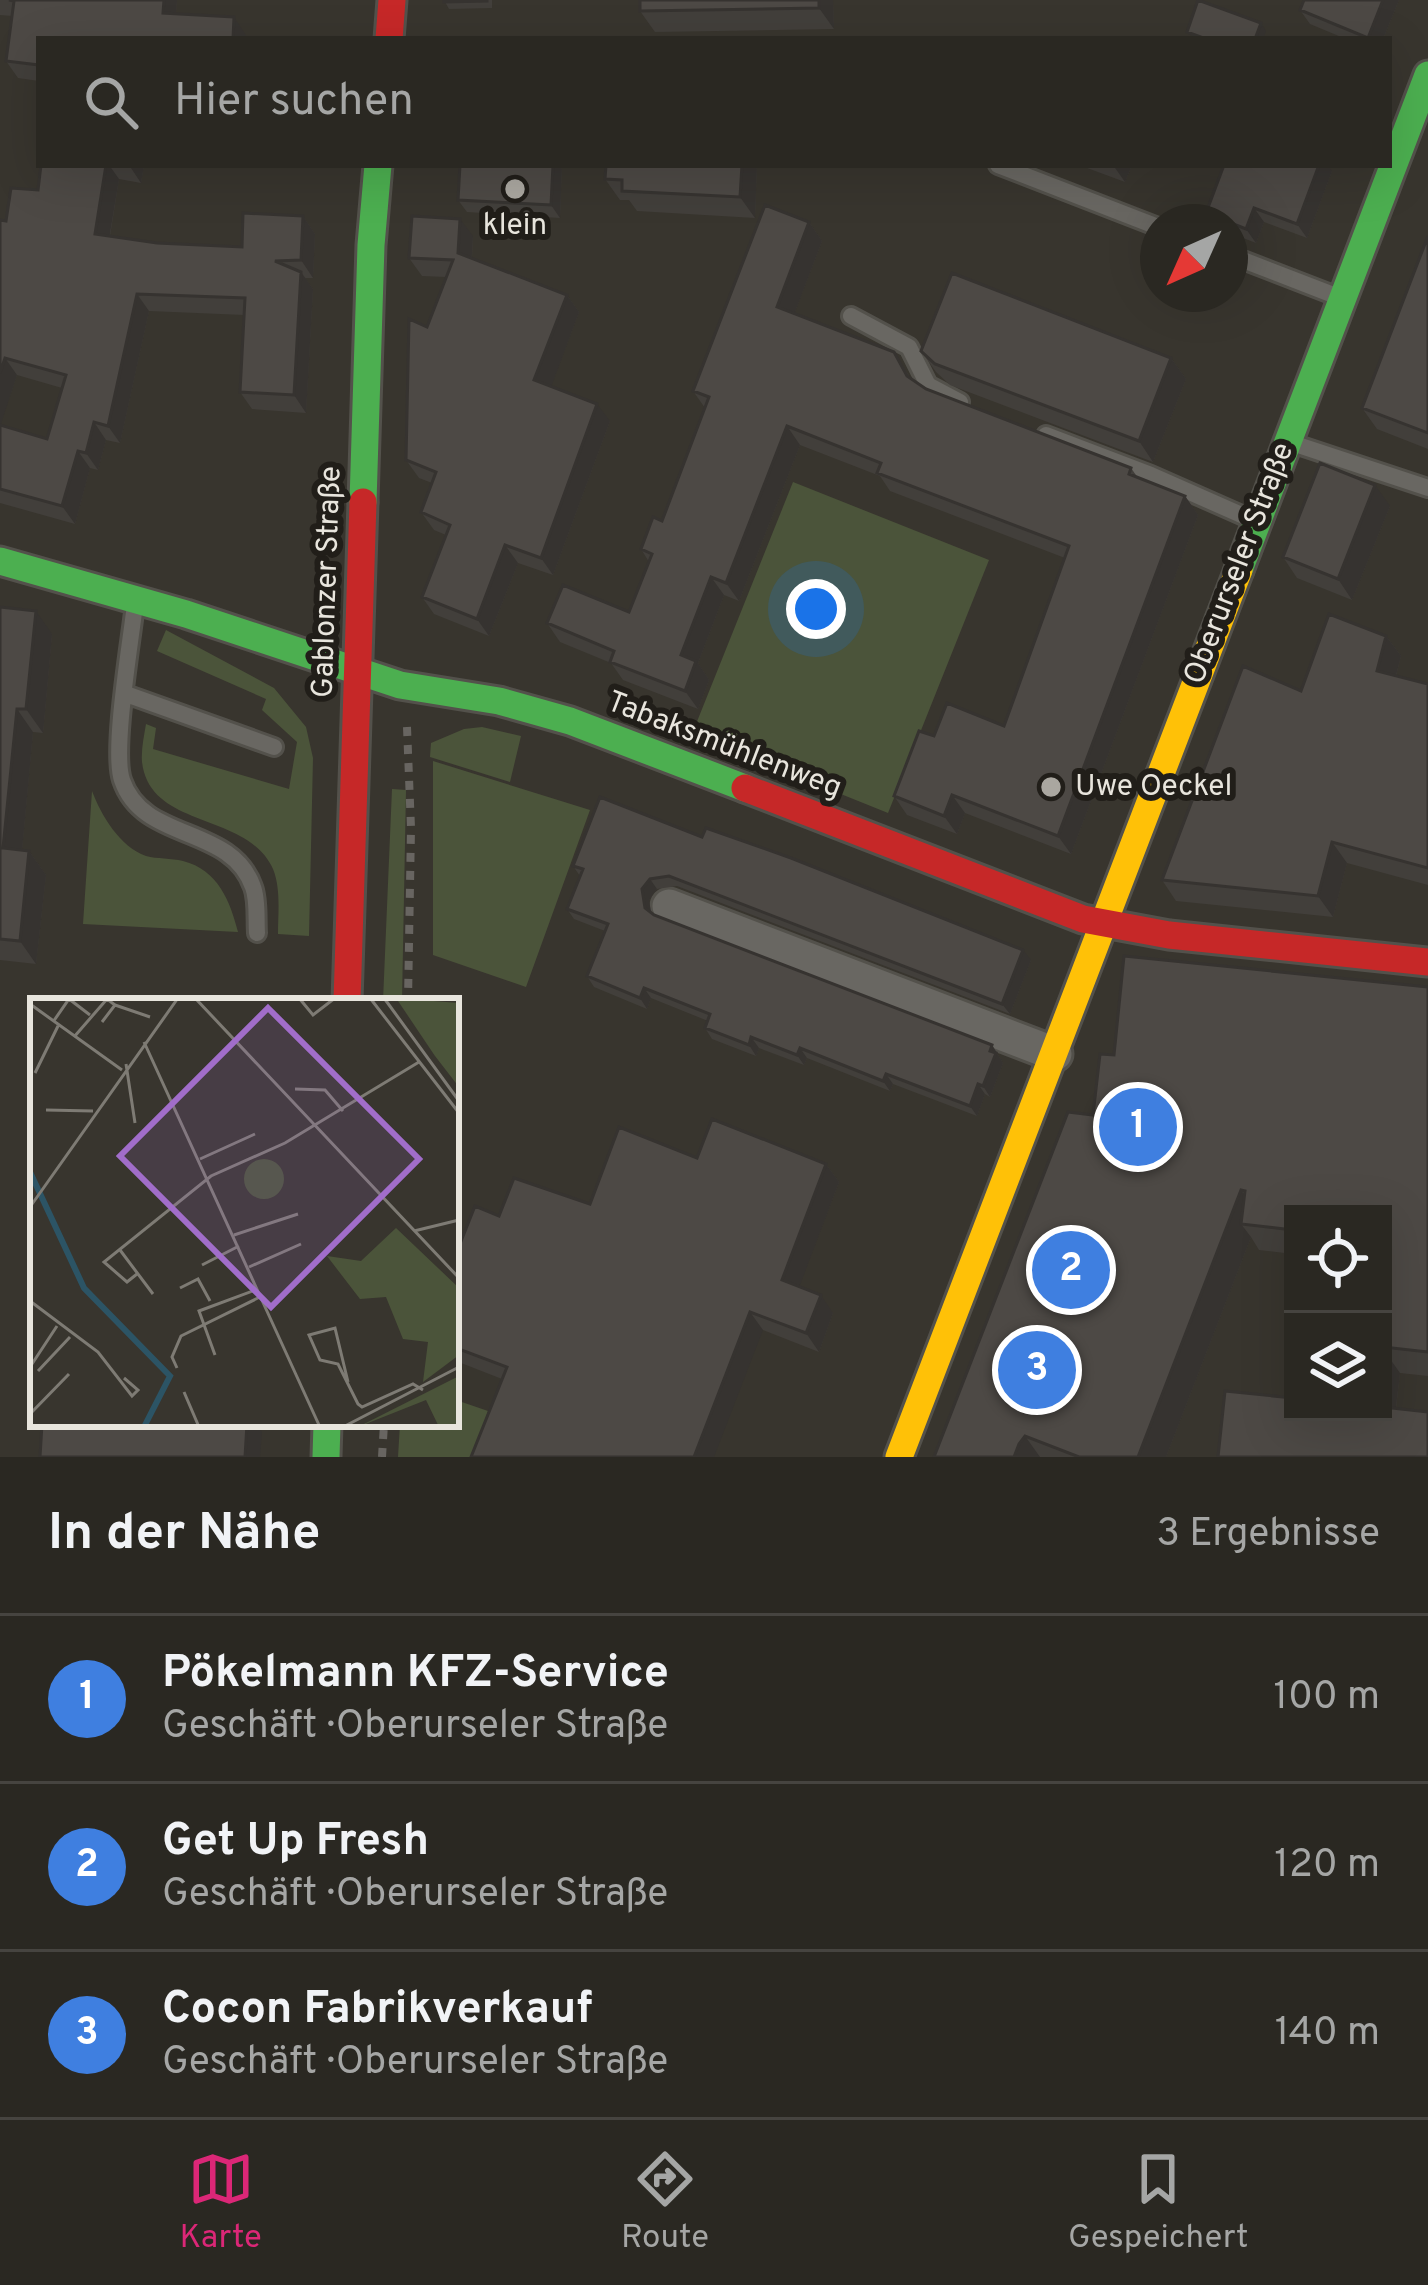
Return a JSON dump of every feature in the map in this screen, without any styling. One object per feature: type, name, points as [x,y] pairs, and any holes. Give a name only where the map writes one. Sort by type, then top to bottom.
[{"type":"street","points":[[389,36],[392,0]]},
{"type":"street","name":"Oberurseler Straße","points":[[899,1457],[1256,521],[1343,298],[1409,147],[1425,90]]},
{"type":"street","name":"Gablonzer Straße","points":[[347,998],[370,244],[378,168]]},
{"type":"street","name":"Tabaksmühlenweg","points":[[0,561],[136,599],[400,685],[499,701],[570,722],[1083,919],[1169,935],[1428,962]]},
{"type":"street","points":[[669,906],[1055,1054]]},
{"type":"street","points":[[326,1457],[327,1427]]},
{"type":"lane","points":[[1006,168],[1140,220]]},
{"type":"lane","points":[[1248,262],[1343,298]]},
{"type":"lane","points":[[851,316],[910,347],[928,385],[985,412]]},
{"type":"lane","points":[[1027,428],[1256,521]]},
{"type":"lane","points":[[1288,441],[1428,488]]},
{"type":"lane","points":[[136,599],[118,756],[122,782],[139,807],[163,824],[207,839],[238,858],[255,890],[257,933]]},
{"type":"lane","points":[[126,694],[274,747]]},
{"type":"path","points":[[400,685],[408,734],[411,828],[408,998]]},
{"type":"path","points":[[382,1457],[384,1427]]},
{"type":"green space","points":[[793,482],[989,560],[888,813],[692,734]]},
{"type":"green space","points":[[166,630],[274,688],[306,727],[313,758],[309,936],[278,934],[276,877],[260,851],[243,837],[180,810],[149,784],[142,762],[146,724],[156,728],[153,749],[289,789],[297,742],[262,710],[266,699],[157,651]]},
{"type":"green space","points":[[482,727],[521,736],[510,782],[430,757],[431,743]]},
{"type":"green space","points":[[433,761],[590,810],[526,987],[433,955]]},
{"type":"green space","points":[[392,789],[406,790],[402,998],[383,998]]},
{"type":"green space","points":[[92,791],[106,820],[137,852],[195,865],[214,879],[238,932],[83,924]]},
{"type":"green space","points":[[459,1401],[488,1411],[472,1457],[398,1457],[400,1427],[459,1427]]},
{"type":"building","points":[[9,0],[164,0],[163,13],[234,17],[233,36],[36,36],[36,65],[6,61],[14,1]]},
{"type":"building","points":[[640,0],[819,0],[819,8],[640,11]]},
{"type":"building","points":[[1198,0],[1261,23],[1256,36],[1187,32]]},
{"type":"building","points":[[1304,0],[1383,0],[1369,36],[1300,10]]},
{"type":"building","points":[[41,168],[106,168],[95,234],[157,243],[242,247],[243,213],[303,216],[301,260],[275,261],[301,272],[294,395],[240,392],[245,298],[137,294],[108,426],[94,422],[86,453],[78,451],[62,506],[0,489],[0,425],[47,439],[66,375],[5,358],[0,373],[0,220],[6,221],[11,188],[38,190]]},
{"type":"building","name":"klein","points":[[460,168],[553,168],[551,205],[458,200]]},
{"type":"building","points":[[606,168],[742,168],[740,197],[622,191],[622,180],[605,179]]},
{"type":"building","points":[[1223,168],[1318,168],[1297,224],[1254,208],[1248,224],[1248,204],[1209,204]]},
{"type":"building","points":[[765,205],[809,222],[777,307],[894,352],[907,376],[926,389],[1131,468],[1129,474],[1185,496],[1058,836],[952,795],[944,816],[894,796],[919,731],[934,736],[947,703],[1004,726],[1069,546],[877,473],[881,463],[787,426],[726,583],[711,577],[681,655],[696,661],[685,691],[610,662],[614,651],[547,623],[563,585],[629,612],[652,554],[641,549],[653,517],[662,521],[709,397],[693,391]]},
{"type":"building","points":[[412,216],[460,219],[458,253],[567,295],[534,380],[597,404],[541,558],[505,545],[477,619],[422,597],[450,525],[421,512],[436,472],[406,460],[409,319],[427,327],[453,260],[409,258]]},
{"type":"building","points":[[1428,236],[1428,433],[1362,408]]},
{"type":"building","points":[[952,273],[1171,358],[1139,441],[935,364],[921,351]]},
{"type":"building","points":[[1320,463],[1375,485],[1338,579],[1283,557]]},
{"type":"building","points":[[0,607],[36,611],[26,709],[17,709],[3,848],[29,851],[20,941],[0,939]]},
{"type":"building","points":[[1329,614],[1386,636],[1377,671],[1428,684],[1428,868],[1332,842],[1318,896],[1162,880],[1243,666],[1301,691]]},
{"type":"building","points":[[600,797],[702,837],[706,828],[791,858],[1023,950],[1002,1004],[669,876],[650,879],[642,889],[645,908],[654,915],[992,1045],[990,1051],[996,1053],[970,1106],[886,1074],[883,1081],[800,1048],[797,1055],[751,1037],[749,1045],[705,1028],[710,1014],[644,988],[640,998],[587,976],[608,924],[567,909],[583,869],[573,866]]},
{"type":"building","points":[[1124,956],[1428,987],[1428,1352],[1392,1348],[1392,1205],[1284,1205],[1284,1229],[1241,1224],[1245,1191],[1241,1190],[1138,1457],[1079,1457],[1025,1436],[1014,1457],[934,1457],[1068,1112],[1093,1115],[1100,1054],[1114,1055]]},
{"type":"building","points":[[712,1119],[826,1164],[782,1280],[821,1295],[806,1333],[750,1312],[694,1457],[471,1457],[507,1367],[459,1349],[459,1246],[475,1206],[499,1216],[514,1178],[590,1204],[619,1127],[697,1158]]},
{"type":"building","points":[[1225,1391],[1284,1397],[1284,1421],[1392,1421],[1392,1408],[1428,1412],[1428,1457],[1218,1457]]},
{"type":"building","points":[[42,1427],[247,1427],[245,1457],[40,1457]]},
{"type":"traffic: fast","points":[[1239,570],[1428,75]]},
{"type":"traffic: fast","points":[[363,502],[378,168]]},
{"type":"traffic: fast","points":[[0,561],[186,614],[400,685],[499,701],[570,721],[745,788]]},
{"type":"traffic: fast","points":[[326,1457],[327,1427]]},
{"type":"traffic: slow","points":[[899,1457],[1239,570]]},
{"type":"traffic: jam","points":[[389,36],[392,0]]},
{"type":"traffic: jam","points":[[347,998],[363,502]]},
{"type":"traffic: jam","points":[[745,788],[1083,919],[1169,935],[1428,962]]},
{"type":"place","name":"klein","points":[[515,189]]},
{"type":"place","name":"Uwe Oeckel","points":[[1051,787]]},
{"type":"place","name":"Pökelmann KFZ-Service","points":[[1138,1127]]},
{"type":"place","name":"Get Up Fresh","points":[[1071,1270]]},
{"type":"place","name":"Cocon Fabrikverkauf","points":[[1037,1370]]}]
